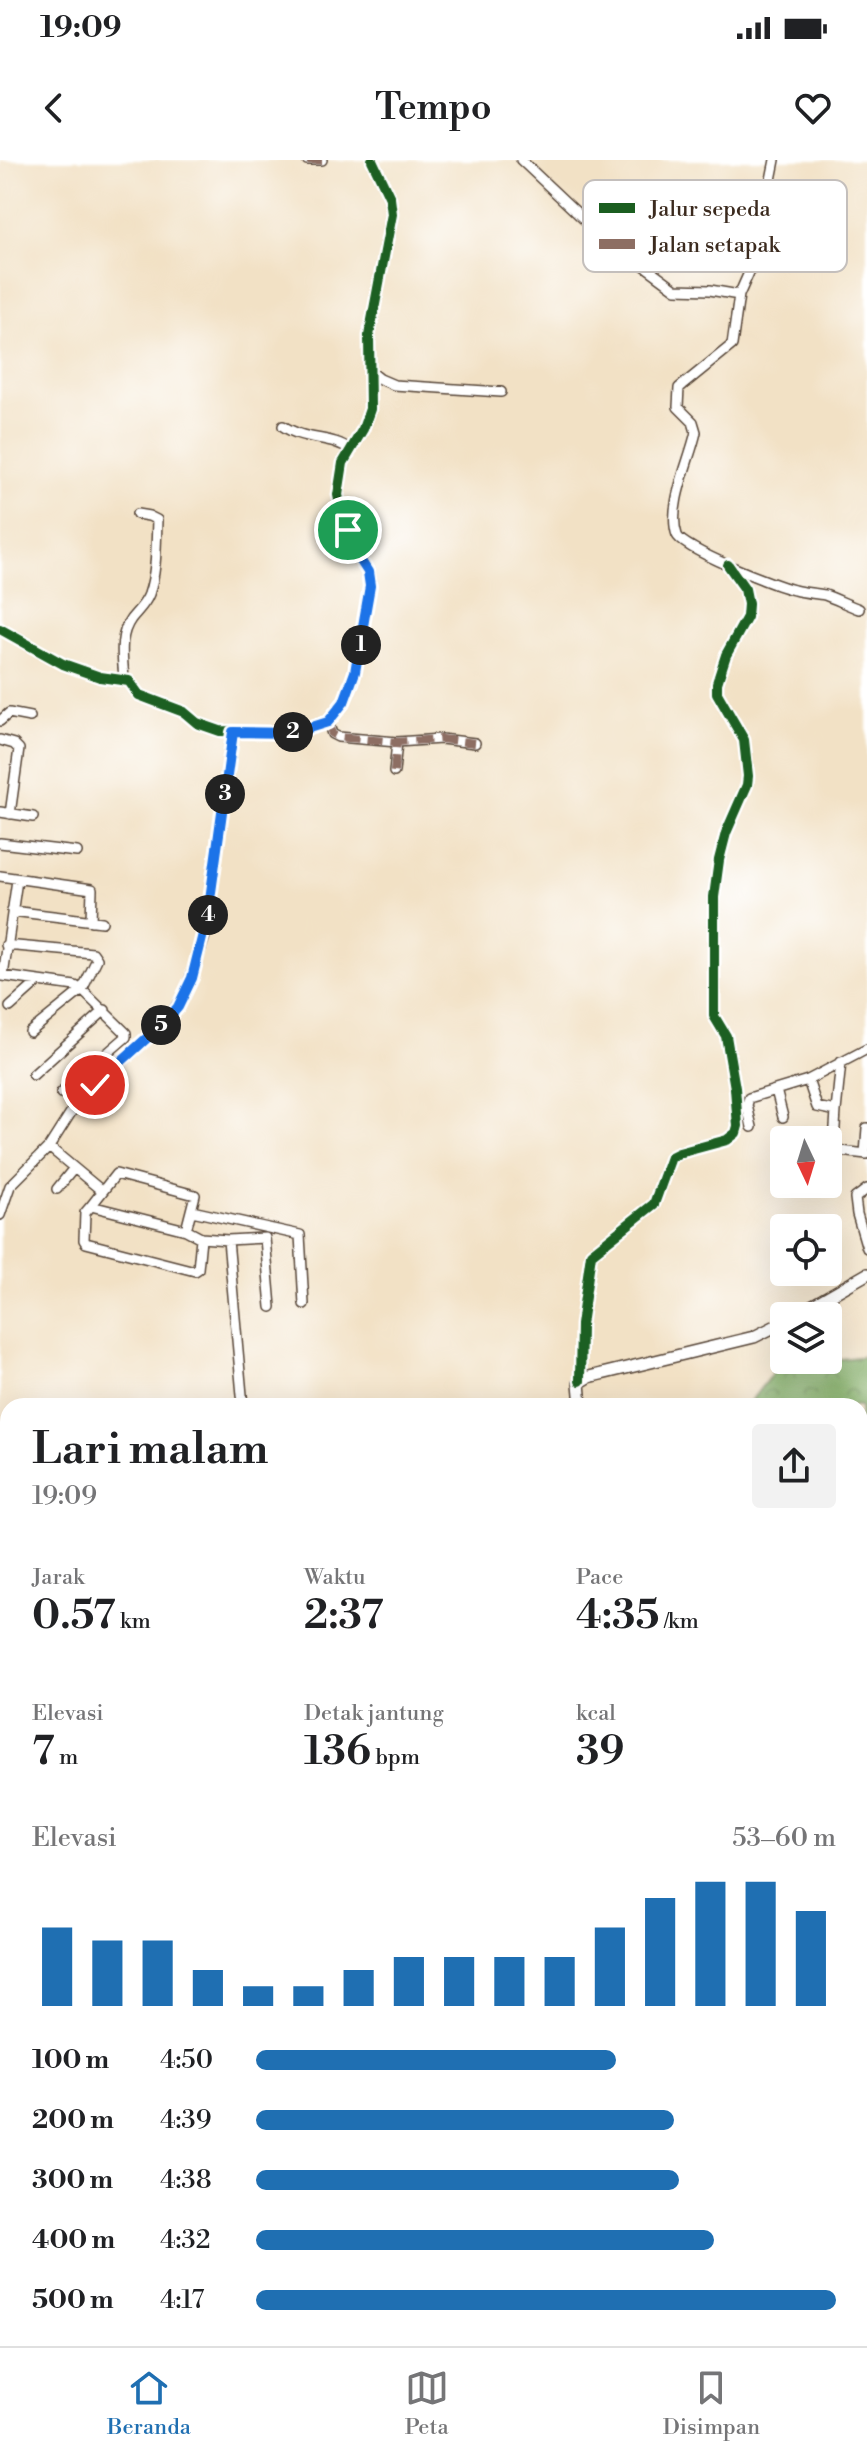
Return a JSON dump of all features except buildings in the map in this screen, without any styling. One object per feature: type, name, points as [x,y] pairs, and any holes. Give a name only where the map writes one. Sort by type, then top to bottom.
[{"type":"street","points":[[307,160],[322,160]]},
{"type":"street","points":[[0,629],[63,664],[100,677],[131,683],[139,695],[184,712],[203,725],[233,732],[289,733],[328,722],[338,712],[349,692],[370,595],[368,572],[350,544],[348,522],[338,500],[341,471],[370,409],[371,324],[393,210],[372,160]]},
{"type":"street","points":[[521,160],[583,219]]},
{"type":"street","points":[[771,180],[775,160]]},
{"type":"street","points":[[653,272],[676,289],[739,295]]},
{"type":"street","points":[[749,272],[739,295],[732,345],[679,388],[678,407],[693,422],[696,432],[676,500],[676,534],[689,547],[728,565],[791,590],[824,595],[859,609]]},
{"type":"street","points":[[370,371],[394,385],[501,392]]},
{"type":"street","points":[[283,426],[307,438],[341,443],[349,449]]},
{"type":"street","points":[[124,680],[122,640],[131,620],[144,606],[156,560],[157,520],[137,514]]},
{"type":"street","points":[[581,1398],[581,1325],[591,1254],[654,1204],[671,1157],[727,1140],[736,1133],[738,1126],[726,1036],[714,1016],[714,897],[719,860],[748,776],[744,740],[717,693],[726,655],[747,617],[745,589],[728,565]]},
{"type":"street","points":[[0,721],[9,713],[30,717]]},
{"type":"street","points":[[328,722],[335,737],[397,742],[441,739],[475,743]]},
{"type":"street","points":[[0,1215],[10,1186],[49,1147],[84,1096],[167,1020],[185,994],[205,936],[233,732]]},
{"type":"street","points":[[0,740],[19,749],[5,813],[33,817]]},
{"type":"street","points":[[394,772],[397,742]]},
{"type":"street","points":[[0,843],[77,852]]},
{"type":"street","points":[[0,876],[92,889],[97,922],[12,911]]},
{"type":"street","points":[[17,880],[3,976],[75,986],[105,1010],[126,1033],[126,1037],[61,1093]]},
{"type":"street","points":[[6,945],[96,954],[97,959],[82,990],[30,1032]]},
{"type":"street","points":[[10,1007],[38,982]]},
{"type":"street","points":[[33,1075],[105,1010]]},
{"type":"street","points":[[752,1127],[749,1098],[808,1080],[867,1049]]},
{"type":"street","points":[[834,1126],[841,1062]]},
{"type":"street","points":[[808,1080],[818,1109],[836,1111]]},
{"type":"street","points":[[776,1090],[783,1117]]},
{"type":"street","points":[[842,1151],[866,1154],[867,1128]]},
{"type":"street","points":[[49,1147],[102,1191]]},
{"type":"street","points":[[57,1189],[74,1168]]},
{"type":"street","points":[[186,1230],[195,1195],[116,1174],[85,1213],[84,1240],[192,1271],[198,1269],[201,1238]]},
{"type":"street","points":[[867,1189],[855,1198],[867,1248]]},
{"type":"street","points":[[91,1206],[186,1230],[201,1238],[265,1238],[278,1230]]},
{"type":"street","points":[[192,1211],[300,1235],[304,1304]]},
{"type":"street","points":[[265,1238],[271,1307]]},
{"type":"street","points":[[228,1240],[242,1398]]},
{"type":"street","points":[[818,1302],[867,1274]]},
{"type":"street","points":[[580,1381],[754,1337],[770,1329]]},
{"type":"green space","points":[[867,1356],[867,1398],[753,1398],[772,1374],[842,1374],[842,1359]]},
{"type":"marked path","points":[[307,160],[322,160]]},
{"type":"marked path","points":[[328,722],[332,734],[338,737],[397,742],[441,739],[475,743]]},
{"type":"marked path","points":[[394,772],[397,742]]},
{"type":"cycle path","points":[[0,629],[63,664],[100,677],[129,681],[139,695],[184,712],[197,723],[220,731],[289,733],[328,722],[344,702],[353,682],[370,586],[368,572],[350,544],[348,522],[338,495],[343,463],[363,429],[370,409],[369,336],[392,214],[390,198],[372,160]]},
{"type":"cycle path","points":[[580,1381],[581,1325],[591,1254],[654,1204],[671,1157],[727,1140],[736,1133],[738,1126],[726,1036],[714,1016],[714,897],[719,860],[748,776],[744,740],[717,693],[726,655],[747,617],[745,589],[728,565]]},
{"type":"route","points":[[95,1085],[167,1020],[178,1007],[192,978],[205,936],[233,732],[289,733],[328,722],[338,712],[349,692],[363,634],[370,580],[365,565],[350,544],[348,530]]}]
